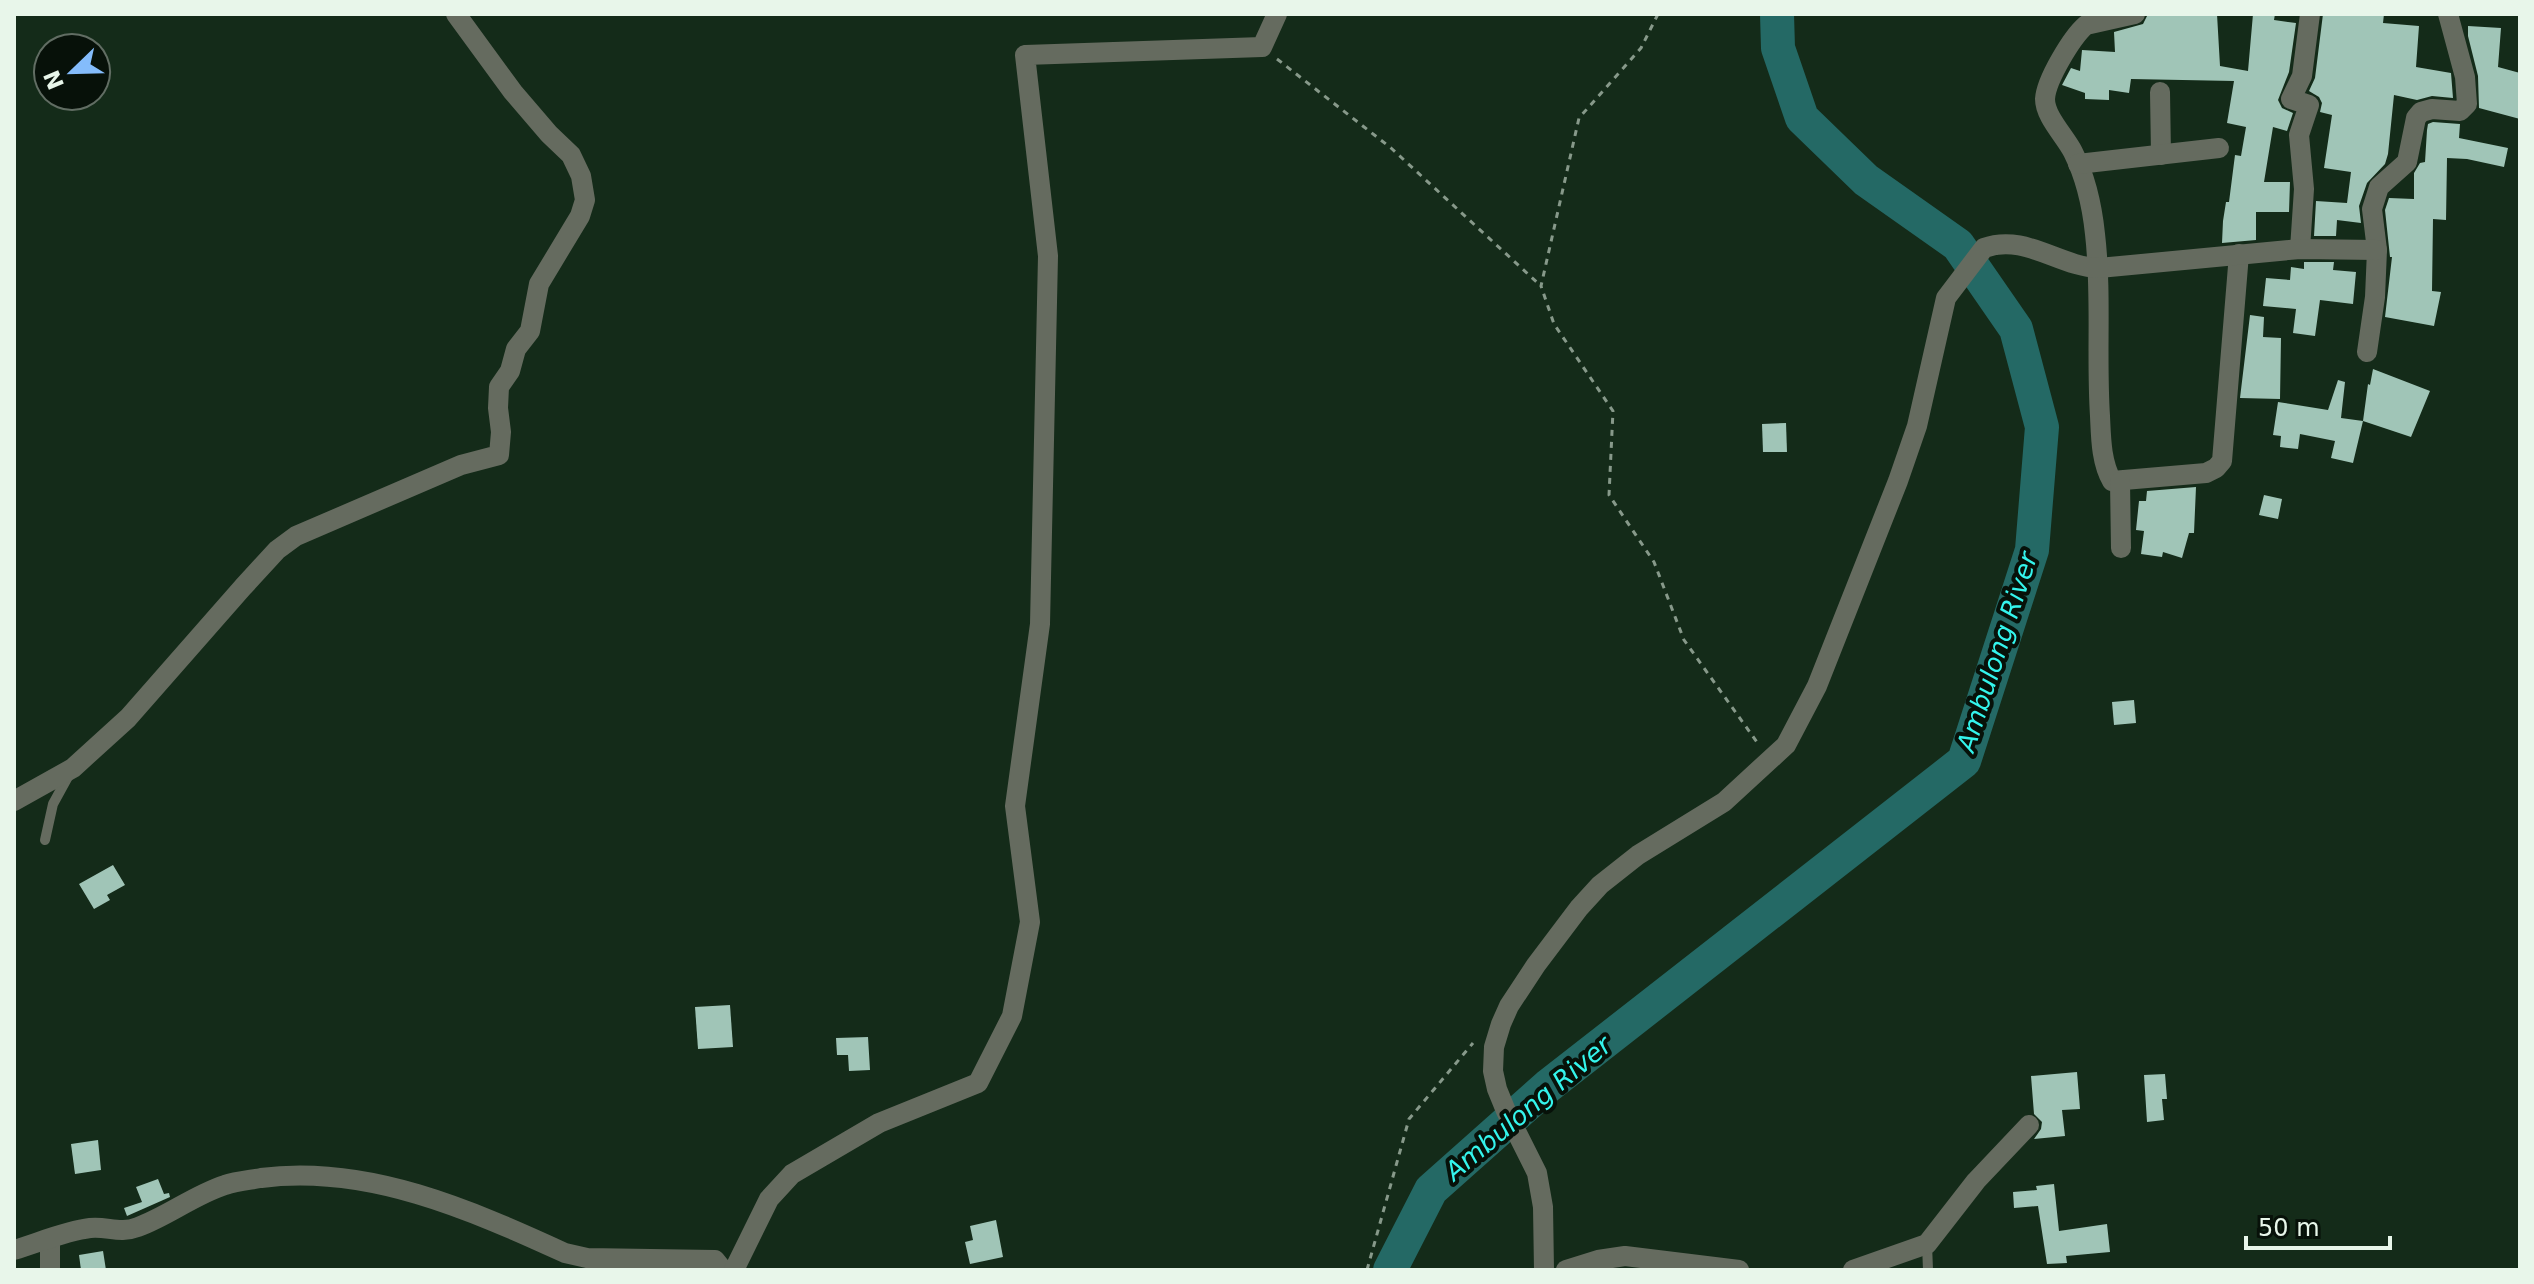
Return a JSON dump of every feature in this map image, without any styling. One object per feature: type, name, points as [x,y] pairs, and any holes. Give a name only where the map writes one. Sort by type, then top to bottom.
[{"type":"street","points":[[14,801],[73,768],[128,718],[277,550],[296,536],[461,465],[499,455],[499,387],[510,371],[516,349],[530,331],[539,284],[580,216],[585,200],[581,176],[571,155],[513,92],[456,14]]},
{"type":"street","points":[[734,1270],[769,1199],[792,1174],[879,1123],[978,1083],[1012,1016],[1030,922],[1015,806],[1040,624],[1048,271],[1025,55],[1262,47],[1277,14]]},
{"type":"street","points":[[2135,14],[2086,25],[2065,52],[2046,92],[2046,105],[2078,164],[2091,202],[2099,268],[2101,428],[2106,472],[2112,481],[2206,473],[2222,461],[2239,254]]},
{"type":"street","points":[[2300,249],[2304,189],[2299,135],[2309,105],[2291,99],[2302,76],[2310,14]]},
{"type":"street","points":[[2367,352],[2377,250],[2373,202],[2384,180],[2409,159],[2416,118],[2426,110],[2460,111],[2466,107],[2468,99],[2448,14]]},
{"type":"street","points":[[2160,92],[2161,155]]},
{"type":"street","points":[[2078,164],[2219,148]]},
{"type":"street","points":[[1544,1270],[1543,1207],[1537,1173],[1515,1132],[1493,1071],[1494,1047],[1501,1024],[1530,974],[1600,885],[1638,855],[1724,802],[1786,745],[1817,686],[1898,481],[1917,426],[1942,312],[1951,291],[1984,248],[2012,243],[2083,267],[2099,268],[2300,249],[2377,250]]},
{"type":"street","points":[[2120,482],[2121,548]]},
{"type":"street","points":[[1853,1270],[1927,1244],[1976,1181],[2029,1125]]},
{"type":"street","points":[[14,1250],[91,1228],[113,1232],[138,1227],[228,1183],[312,1175],[407,1191],[565,1253],[587,1258],[715,1260],[723,1270]]},
{"type":"street","points":[[50,1240],[50,1270]]},
{"type":"street","points":[[1566,1270],[1609,1257],[1625,1256],[1739,1270]]},
{"type":"lane","points":[[45,840],[53,804],[73,768]]},
{"type":"lane","points":[[1927,1244],[1928,1270]]},
{"type":"path","points":[[1541,286],[1579,118],[1641,48],[1658,14]]},
{"type":"path","points":[[1262,47],[1391,148],[1541,286],[1554,324],[1613,411],[1609,495],[1654,562],[1684,640],[1771,761]]},
{"type":"path","points":[[1367,1270],[1409,1119],[1468,1047],[1501,1024]]},
{"type":"building","points":[[2148,14],[2217,14],[2220,66],[2248,71],[2253,14],[2275,14],[2274,20],[2296,23],[2289,72],[2278,100],[2282,108],[2293,113],[2287,131],[2273,127],[2264,182],[2290,182],[2289,212],[2256,212],[2256,240],[2222,243],[2235,155],[2241,156],[2246,127],[2227,123],[2234,81],[2131,79],[2129,93],[2109,90],[2109,100],[2085,99],[2085,93],[2062,85],[2071,68],[2080,71],[2082,50],[2115,52],[2114,32],[2143,24]]},
{"type":"building","points":[[2323,14],[2384,14],[2383,23],[2419,26],[2416,67],[2451,73],[2453,98],[2432,96],[2417,100],[2394,95],[2388,154],[2385,164],[2367,183],[2359,206],[2361,223],[2337,220],[2336,236],[2314,236],[2316,201],[2347,203],[2351,172],[2324,168],[2332,115],[2320,112],[2322,103],[2319,97],[2309,91],[2315,78]]},
{"type":"building","points":[[2468,26],[2501,28],[2498,67],[2520,73],[2520,119],[2479,108],[2478,76]]},
{"type":"building","points":[[2428,124],[2460,124],[2459,138],[2508,148],[2504,167],[2447,158],[2446,220],[2433,219],[2432,291],[2441,292],[2434,326],[2385,317],[2392,257],[2385,210],[2389,198],[2414,199],[2414,173],[2420,163],[2425,162]]},
{"type":"building","points":[[2304,262],[2334,262],[2333,270],[2356,272],[2353,304],[2320,300],[2315,336],[2293,333],[2296,309],[2263,306],[2266,278],[2290,280],[2291,267],[2304,269]]},
{"type":"building","points":[[2250,315],[2264,317],[2263,337],[2281,338],[2280,399],[2240,398]]},
{"type":"building","points":[[2373,369],[2430,391],[2411,437],[2363,421]]},
{"type":"building","points":[[2338,380],[2345,382],[2341,418],[2363,421],[2353,463],[2331,458],[2335,441],[2300,434],[2298,449],[2280,447],[2281,436],[2273,435],[2278,402],[2328,410]]},
{"type":"building","points":[[1786,423],[1787,452],[1763,452],[1762,424]]},
{"type":"building","points":[[2196,487],[2194,533],[2189,533],[2182,558],[2163,552],[2162,557],[2141,554],[2144,531],[2136,530],[2139,501],[2146,501],[2147,491]]},
{"type":"building","points":[[2264,495],[2282,499],[2278,519],[2259,515]]},
{"type":"building","points":[[2134,700],[2136,723],[2114,725],[2112,702]]},
{"type":"building","points":[[113,865],[125,885],[107,895],[110,900],[94,909],[79,884]]},
{"type":"building","points":[[730,1005],[733,1047],[698,1049],[695,1007]]},
{"type":"building","points":[[868,1037],[870,1070],[849,1071],[848,1055],[837,1055],[836,1038]]},
{"type":"building","points":[[2077,1072],[2080,1109],[2062,1110],[2065,1136],[2034,1139],[2042,1122],[2034,1114],[2031,1076]]},
{"type":"building","points":[[2165,1074],[2167,1099],[2162,1099],[2164,1120],[2147,1122],[2144,1075]]},
{"type":"building","points":[[98,1140],[101,1170],[75,1174],[71,1144]]},
{"type":"building","points":[[158,1179],[164,1194],[169,1193],[170,1197],[127,1216],[124,1208],[142,1202],[136,1187]]},
{"type":"building","points":[[2054,1184],[2059,1231],[2107,1224],[2110,1252],[2066,1256],[2067,1263],[2047,1264],[2038,1206],[2014,1208],[2013,1192],[2037,1190],[2036,1186]]},
{"type":"building","points":[[996,1220],[1003,1257],[970,1264],[965,1242],[973,1240],[970,1226]]},
{"type":"building","points":[[103,1251],[106,1270],[81,1270],[79,1255]]},
{"type":"waterway","name":"Ambulong River","points":[[1390,1270],[1431,1190],[1548,1086],[1964,761],[2032,550],[2042,427],[2016,329],[1958,245],[1866,180],[1802,118],[1778,48],[1777,14]]}]
